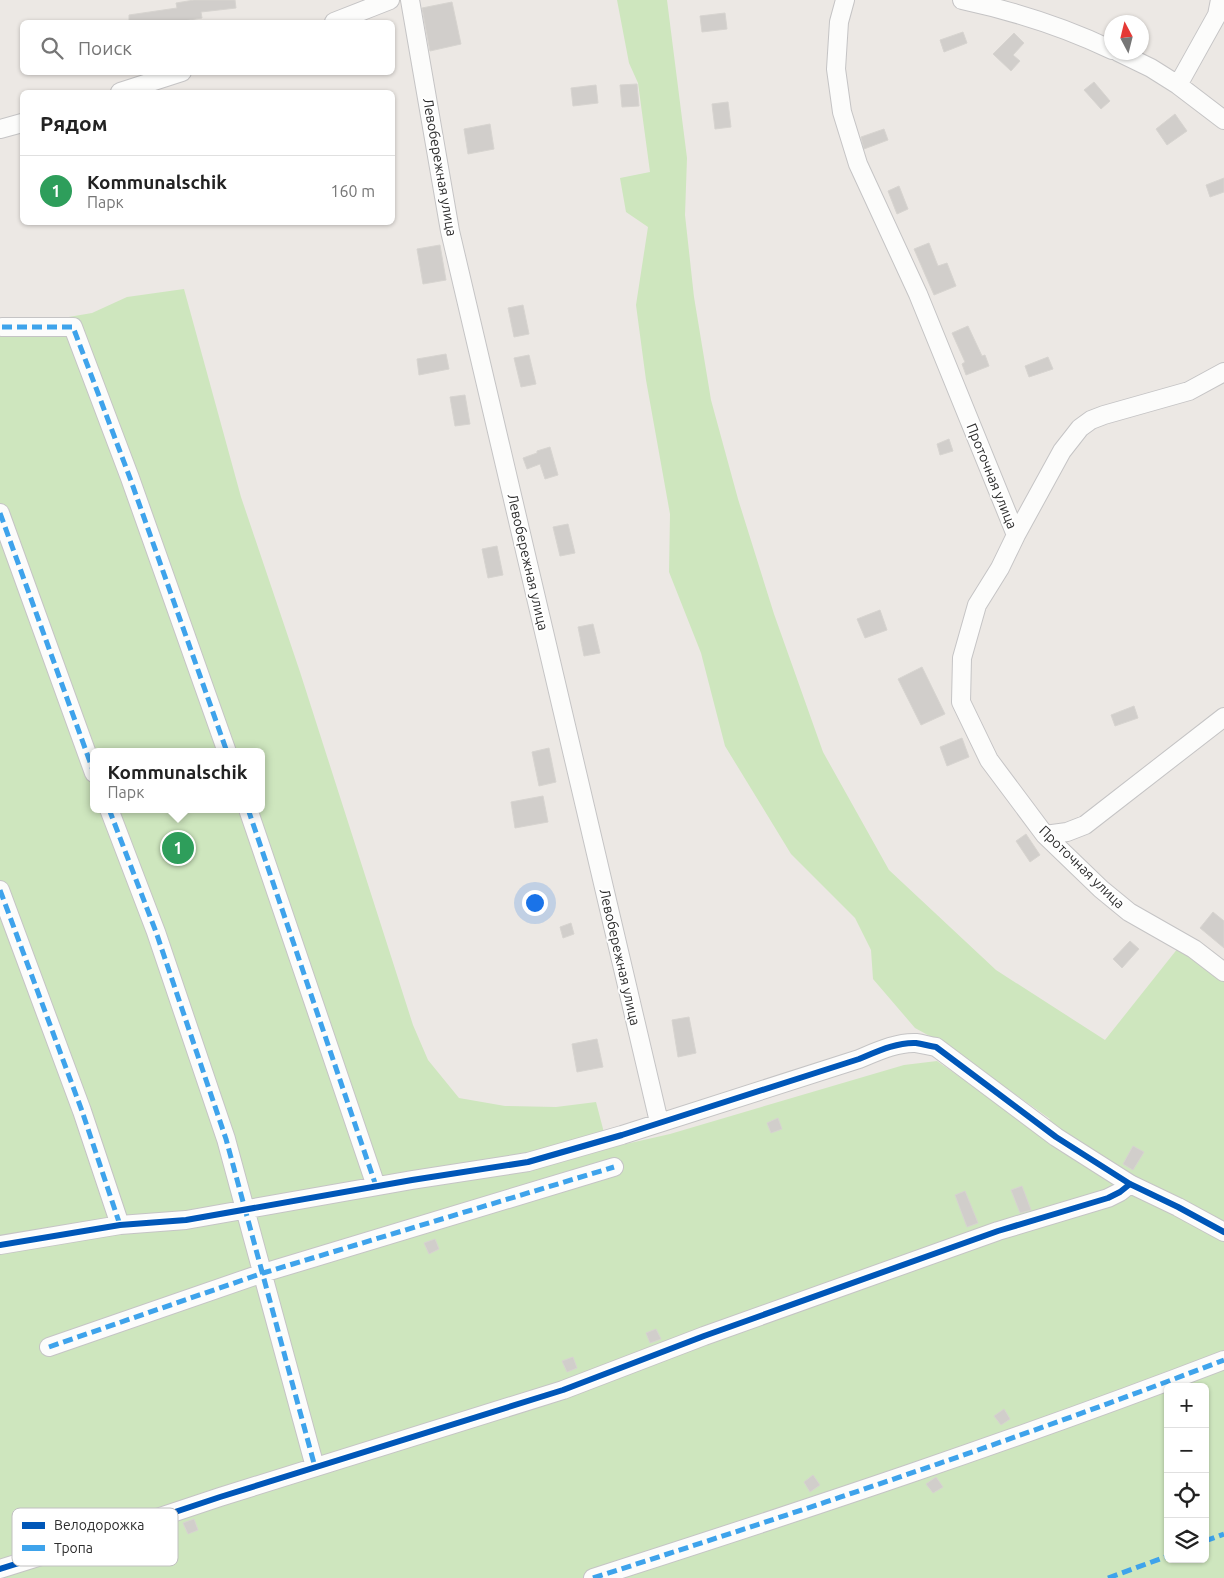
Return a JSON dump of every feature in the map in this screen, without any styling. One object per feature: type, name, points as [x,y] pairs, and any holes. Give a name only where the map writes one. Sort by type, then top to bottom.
[{"type":"street","points":[[339,20],[390,0]]},
{"type":"street","name":"Левобережная улица","points":[[410,0],[450,231],[659,1122]]},
{"type":"street","name":"Проточная улица","points":[[845,0],[839,22],[836,69],[842,112],[858,164],[918,294],[1016,535],[1000,568],[977,604],[962,658],[961,702],[990,760],[1045,835],[1101,889],[1129,912],[1194,949],[1224,972]]},
{"type":"street","points":[[962,0],[1020,14],[1104,46]]},
{"type":"street","points":[[1178,86],[1217,15],[1220,0]]},
{"type":"street","points":[[1134,60],[1151,68],[1178,86],[1222,120]]},
{"type":"street","points":[[126,90],[173,75]]},
{"type":"street","points":[[0,129],[20,124]]},
{"type":"street","points":[[1,326],[74,327],[130,478],[226,748]]},
{"type":"street","points":[[1016,535],[1062,451],[1080,428],[1091,420],[1104,415],[1189,391],[1224,372]]},
{"type":"street","points":[[0,514],[90,762]]},
{"type":"street","points":[[1045,835],[1067,832],[1085,825],[1224,717]]},
{"type":"street","points":[[110,813],[160,942],[226,1140],[315,1467]]},
{"type":"street","points":[[249,813],[376,1186]]},
{"type":"street","points":[[0,890],[82,1111],[120,1225]]},
{"type":"street","points":[[0,1245],[120,1225],[186,1220],[245,1208],[528,1162],[859,1059],[881,1050],[915,1043],[936,1047],[1056,1137],[1130,1184],[1224,1232]]},
{"type":"street","points":[[49,1347],[263,1273],[614,1167]]},
{"type":"street","points":[[178,1511],[563,1390],[704,1336],[998,1231],[1108,1198],[1130,1184]]},
{"type":"street","points":[[593,1578],[737,1532],[1102,1407],[1224,1360]]},
{"type":"street","points":[[0,1569],[12,1565]]},
{"type":"green space","points":[[617,0],[667,0],[687,158],[685,215],[694,297],[711,400],[738,499],[774,614],[823,752],[889,870],[996,970],[1105,1040],[1186,938],[1224,965],[1224,1578],[0,1578],[0,321],[57,319],[92,313],[127,297],[184,289],[241,497],[300,672],[413,1025],[428,1060],[459,1098],[505,1106],[556,1107],[596,1102],[608,1148],[670,1134],[904,1065],[937,1061],[1033,1128],[1050,1119],[946,1045],[915,1028],[873,979],[871,950],[855,918],[791,854],[725,746],[701,653],[669,572],[670,514],[646,380],[636,305],[648,227],[626,212],[620,178],[650,172],[638,83],[629,63]]},
{"type":"building","points":[[194,0],[235,0],[236,8],[201,12],[202,18],[189,20],[129,20],[129,15],[177,8],[176,3]]},
{"type":"building","points":[[452,2],[461,44],[430,51],[422,8]]},
{"type":"building","points":[[725,13],[727,29],[702,32],[700,16]]},
{"type":"building","points":[[963,32],[967,43],[944,52],[940,40]]},
{"type":"building","points":[[1014,33],[1024,43],[1013,55],[1020,61],[1011,71],[993,54]]},
{"type":"building","points":[[1094,82],[1110,101],[1101,109],[1084,90]]},
{"type":"building","points":[[637,84],[639,106],[622,107],[620,85]]},
{"type":"building","points":[[596,85],[598,103],[573,106],[571,88]]},
{"type":"building","points":[[728,102],[731,127],[715,129],[712,104]]},
{"type":"building","points":[[1175,114],[1187,131],[1167,145],[1156,129]]},
{"type":"building","points":[[490,124],[494,149],[468,154],[464,129]]},
{"type":"building","points":[[884,129],[888,140],[864,149],[861,137]]},
{"type":"building","points":[[1224,178],[1224,192],[1210,197],[1206,185]]},
{"type":"building","points":[[899,186],[908,209],[897,214],[888,191]]},
{"type":"building","points":[[929,243],[938,266],[947,263],[956,286],[934,295],[914,249]]},
{"type":"building","points":[[440,245],[446,280],[423,284],[417,249]]},
{"type":"building","points":[[523,305],[529,334],[514,337],[508,308]]},
{"type":"building","points":[[968,326],[982,356],[985,355],[989,366],[966,375],[962,364],[965,362],[952,333]]},
{"type":"building","points":[[446,354],[449,369],[419,375],[417,359]]},
{"type":"building","points":[[529,355],[536,384],[521,387],[514,358]]},
{"type":"building","points":[[1048,357],[1053,369],[1029,377],[1025,366]]},
{"type":"building","points":[[465,395],[470,424],[455,426],[450,397]]},
{"type":"building","points":[[949,439],[953,451],[940,455],[937,444]]},
{"type":"building","points":[[550,447],[558,475],[545,479],[540,464],[527,469],[523,458]]},
{"type":"building","points":[[568,524],[575,553],[560,556],[553,527]]},
{"type":"building","points":[[497,546],[503,575],[488,578],[482,549]]},
{"type":"building","points":[[880,610],[887,630],[865,638],[857,619]]},
{"type":"building","points":[[593,624],[600,653],[584,656],[578,627]]},
{"type":"building","points":[[922,667],[945,714],[921,725],[898,679]]},
{"type":"building","points":[[1134,706],[1138,718],[1115,726],[1111,715]]},
{"type":"building","points":[[962,738],[969,757],[947,766],[940,747]]},
{"type":"building","points":[[549,748],[556,782],[539,786],[532,752]]},
{"type":"building","points":[[543,796],[548,822],[515,828],[511,802]]},
{"type":"building","points":[[1026,834],[1040,855],[1030,862],[1016,841]]},
{"type":"building","points":[[1213,912],[1224,921],[1224,948],[1200,928]]},
{"type":"building","points":[[571,923],[574,934],[563,938],[560,927]]},
{"type":"building","points":[[1130,941],[1139,949],[1122,968],[1113,959]]},
{"type":"building","points":[[689,1017],[696,1053],[678,1057],[672,1020]]},
{"type":"building","points":[[597,1039],[603,1067],[577,1072],[572,1044]]},
{"type":"building","points":[[778,1118],[782,1129],[771,1133],[767,1123]]},
{"type":"building","points":[[1133,1146],[1144,1152],[1133,1170],[1123,1164]]},
{"type":"building","points":[[1022,1186],[1031,1210],[1020,1213],[1011,1190]]},
{"type":"building","points":[[965,1191],[978,1223],[967,1227],[955,1195]]},
{"type":"building","points":[[435,1239],[439,1249],[429,1254],[424,1243]]},
{"type":"building","points":[[656,1329],[661,1339],[650,1343],[646,1333]]},
{"type":"building","points":[[573,1357],[577,1368],[567,1372],[562,1361]]},
{"type":"building","points":[[1004,1409],[1010,1419],[1001,1425],[994,1416]]},
{"type":"building","points":[[813,1475],[820,1485],[810,1492],[804,1482]]},
{"type":"building","points":[[936,1477],[943,1487],[933,1493],[926,1484]]},
{"type":"building","points":[[194,1519],[198,1530],[188,1534],[183,1523]]},
{"type":"marked path","points":[[2,327],[73,327],[130,478],[226,748]]},
{"type":"marked path","points":[[0,513],[90,762]]},
{"type":"marked path","points":[[111,813],[156,932],[226,1139],[315,1467]]},
{"type":"marked path","points":[[249,813],[376,1186]]},
{"type":"marked path","points":[[0,890],[82,1111],[120,1225]]},
{"type":"marked path","points":[[49,1347],[263,1273],[614,1167]]},
{"type":"marked path","points":[[593,1578],[910,1474],[1146,1390],[1224,1360]]},
{"type":"marked path","points":[[1209,1540],[1224,1534]]},
{"type":"marked path","points":[[1108,1578],[1164,1557]]},
{"type":"cycle path","points":[[0,1245],[120,1225],[186,1220],[412,1180],[528,1162],[622,1135],[859,1059],[887,1048],[909,1043],[936,1047],[1056,1137],[1130,1184],[1224,1232]]},
{"type":"cycle path","points":[[178,1511],[563,1390],[704,1336],[998,1231],[1108,1198],[1130,1184]]},
{"type":"cycle path","points":[[0,1569],[12,1565]]},
{"type":"place","name":"Kommunalschik","points":[[178,848]]}]
